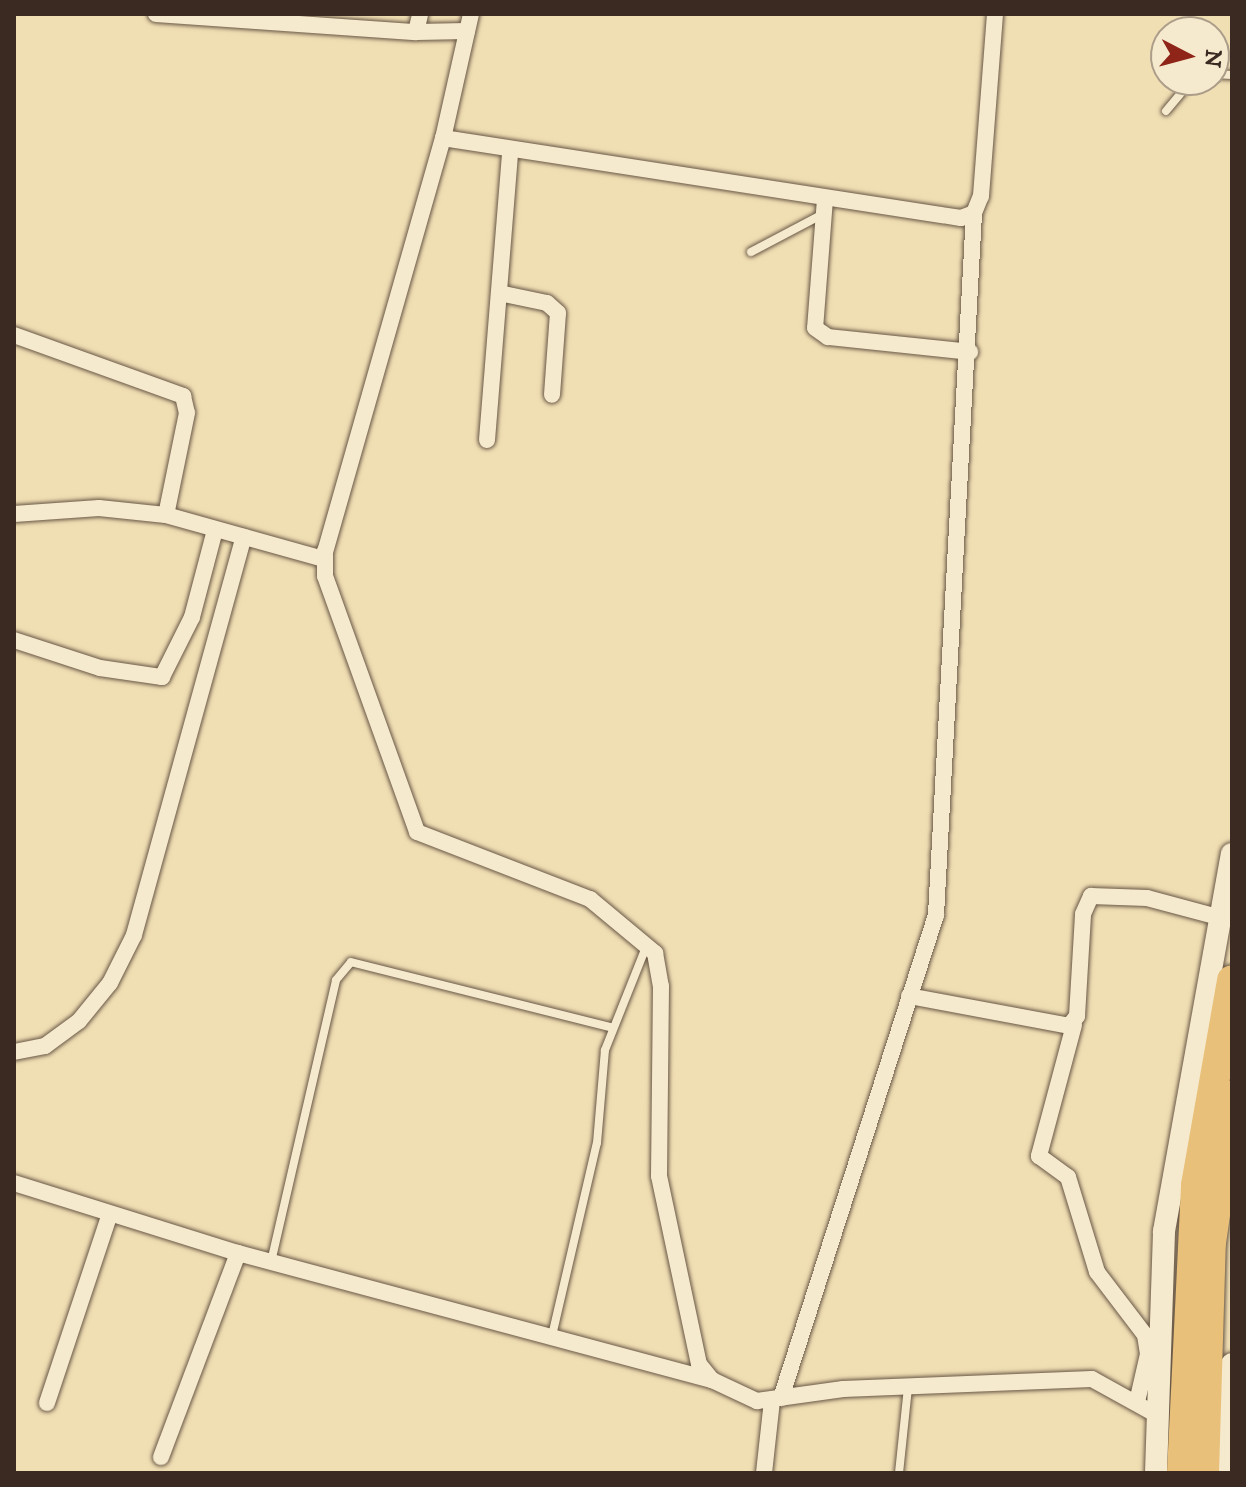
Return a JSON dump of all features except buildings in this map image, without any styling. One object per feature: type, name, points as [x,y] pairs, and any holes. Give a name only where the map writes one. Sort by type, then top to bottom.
[{"type":"highway","points":[[1182,1473],[1181,1424],[1196,1185],[1232,980]]},
{"type":"highway","points":[[1204,1473],[1181,1424],[1232,1095]]},
{"type":"main road","points":[[1156,1473],[1181,1424],[1164,1231],[1218,917],[1232,854]]},
{"type":"main road","points":[[1227,1473],[1232,1364]]},
{"type":"street","points":[[156,14],[416,32],[467,31]]},
{"type":"street","points":[[416,32],[420,14]]},
{"type":"street","points":[[471,14],[443,138],[324,559],[387,764],[417,832],[590,899],[648,943],[661,986],[655,1099],[660,1186],[695,1353],[712,1380]]},
{"type":"street","points":[[764,1473],[777,1399],[909,996],[940,888],[970,352],[974,213],[995,14]]},
{"type":"street","points":[[443,138],[824,206],[961,218],[974,213]]},
{"type":"street","points":[[487,440],[510,152]]},
{"type":"street","points":[[824,206],[813,320],[821,334],[970,352]]},
{"type":"street","points":[[499,293],[547,303],[558,313],[552,395]]},
{"type":"street","points":[[14,335],[183,396],[187,413],[166,515]]},
{"type":"street","points":[[14,514],[99,508],[166,515],[324,559]]},
{"type":"street","points":[[14,640],[100,668],[162,677],[192,617],[215,530]]},
{"type":"street","points":[[14,1052],[45,1046],[79,1021],[110,983],[134,935],[244,537]]},
{"type":"street","points":[[1137,1402],[1148,1354],[1145,1335],[1097,1272],[1068,1177],[1039,1156],[1074,1025],[1083,914],[1091,896],[1147,898],[1218,917]]},
{"type":"street","points":[[909,996],[1074,1025]]},
{"type":"street","points":[[14,1183],[238,1253],[551,1340],[712,1380],[748,1400],[1092,1379],[1181,1424]]},
{"type":"street","points":[[47,1403],[110,1214]]},
{"type":"street","points":[[161,1457],[238,1253]]},
{"type":"lane","points":[[1166,111],[1179,96]]},
{"type":"lane","points":[[751,252],[824,206]]},
{"type":"lane","points":[[551,1340],[597,1143],[601,1068],[613,1028],[648,943]]},
{"type":"lane","points":[[271,1262],[340,969],[364,963],[613,1028]]},
{"type":"lane","points":[[899,1473],[908,1388]]}]
